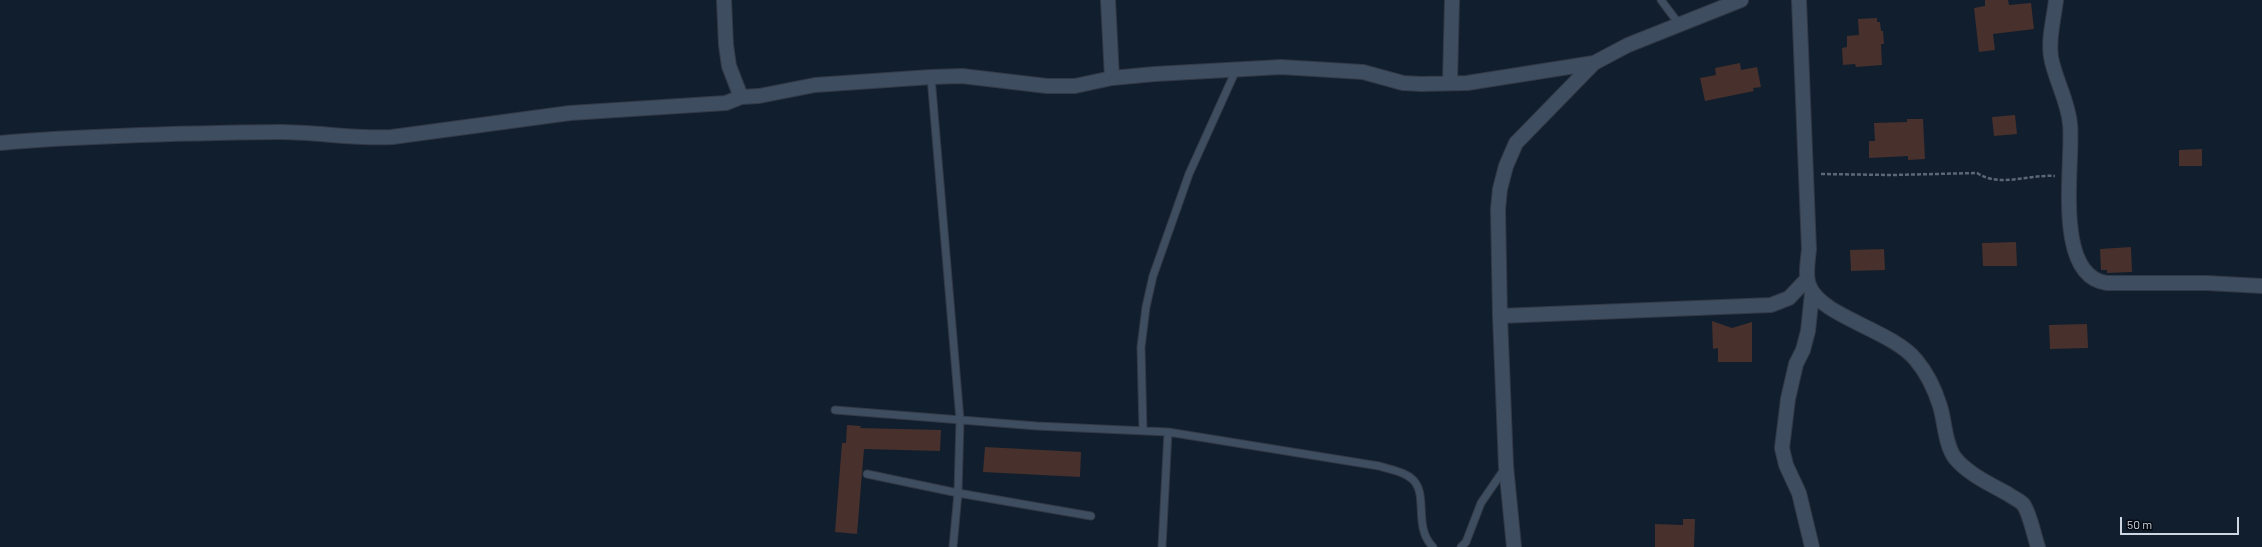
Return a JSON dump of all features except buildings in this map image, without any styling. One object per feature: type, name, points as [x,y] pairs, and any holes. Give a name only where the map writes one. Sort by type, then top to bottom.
[{"type":"street","points":[[724,0],[726,45],[729,66],[741,96]]},
{"type":"street","points":[[1108,0],[1112,78]]},
{"type":"street","points":[[1450,82],[1452,0]]},
{"type":"street","points":[[1514,547],[1506,466],[1500,316],[1498,209],[1500,189],[1506,166],[1516,143],[1594,63],[1628,45],[1679,24],[1718,4],[1741,0]]},
{"type":"street","points":[[1799,0],[1809,249],[1807,279],[1812,293],[1820,301],[1840,314],[1892,339],[1916,360],[1930,383],[1940,406],[1951,451],[1955,458],[1966,469],[2023,505],[2038,547]]},
{"type":"street","points":[[2056,0],[2050,46],[2051,59],[2067,103],[2070,126],[2068,177],[2072,234],[2084,271],[2094,280],[2103,283],[2207,283],[2262,286]]},
{"type":"street","points":[[0,143],[90,137],[281,132],[372,138],[570,113],[726,103],[741,96],[759,96],[815,85],[931,77],[976,77],[1047,86],[1075,86],[1112,78],[1281,67],[1340,69],[1363,72],[1404,83],[1421,84],[1450,82],[1467,83],[1594,63]]},
{"type":"street","points":[[1500,316],[1772,305],[1789,298],[1807,279]]},
{"type":"street","points":[[1812,293],[1808,331],[1803,350],[1796,364],[1788,399],[1782,448],[1784,459],[1799,493],[1812,547]]},
{"type":"lane","points":[[1661,0],[1679,24]]},
{"type":"lane","points":[[1143,431],[1141,346],[1146,307],[1153,276],[1189,174],[1236,70]]},
{"type":"lane","points":[[931,77],[960,420],[958,493],[953,547]]},
{"type":"lane","points":[[835,410],[960,420],[1168,432],[1379,466],[1394,470],[1411,478],[1417,485],[1420,495],[1421,526],[1425,537],[1432,547]]},
{"type":"lane","points":[[1162,547],[1168,432]]},
{"type":"lane","points":[[1461,547],[1466,542],[1481,503],[1506,466]]},
{"type":"lane","points":[[867,474],[958,493],[1091,516]]},
{"type":"path","points":[[1805,174],[1893,175],[1977,173],[1985,178],[1995,181],[2043,175],[2068,177]]}]
